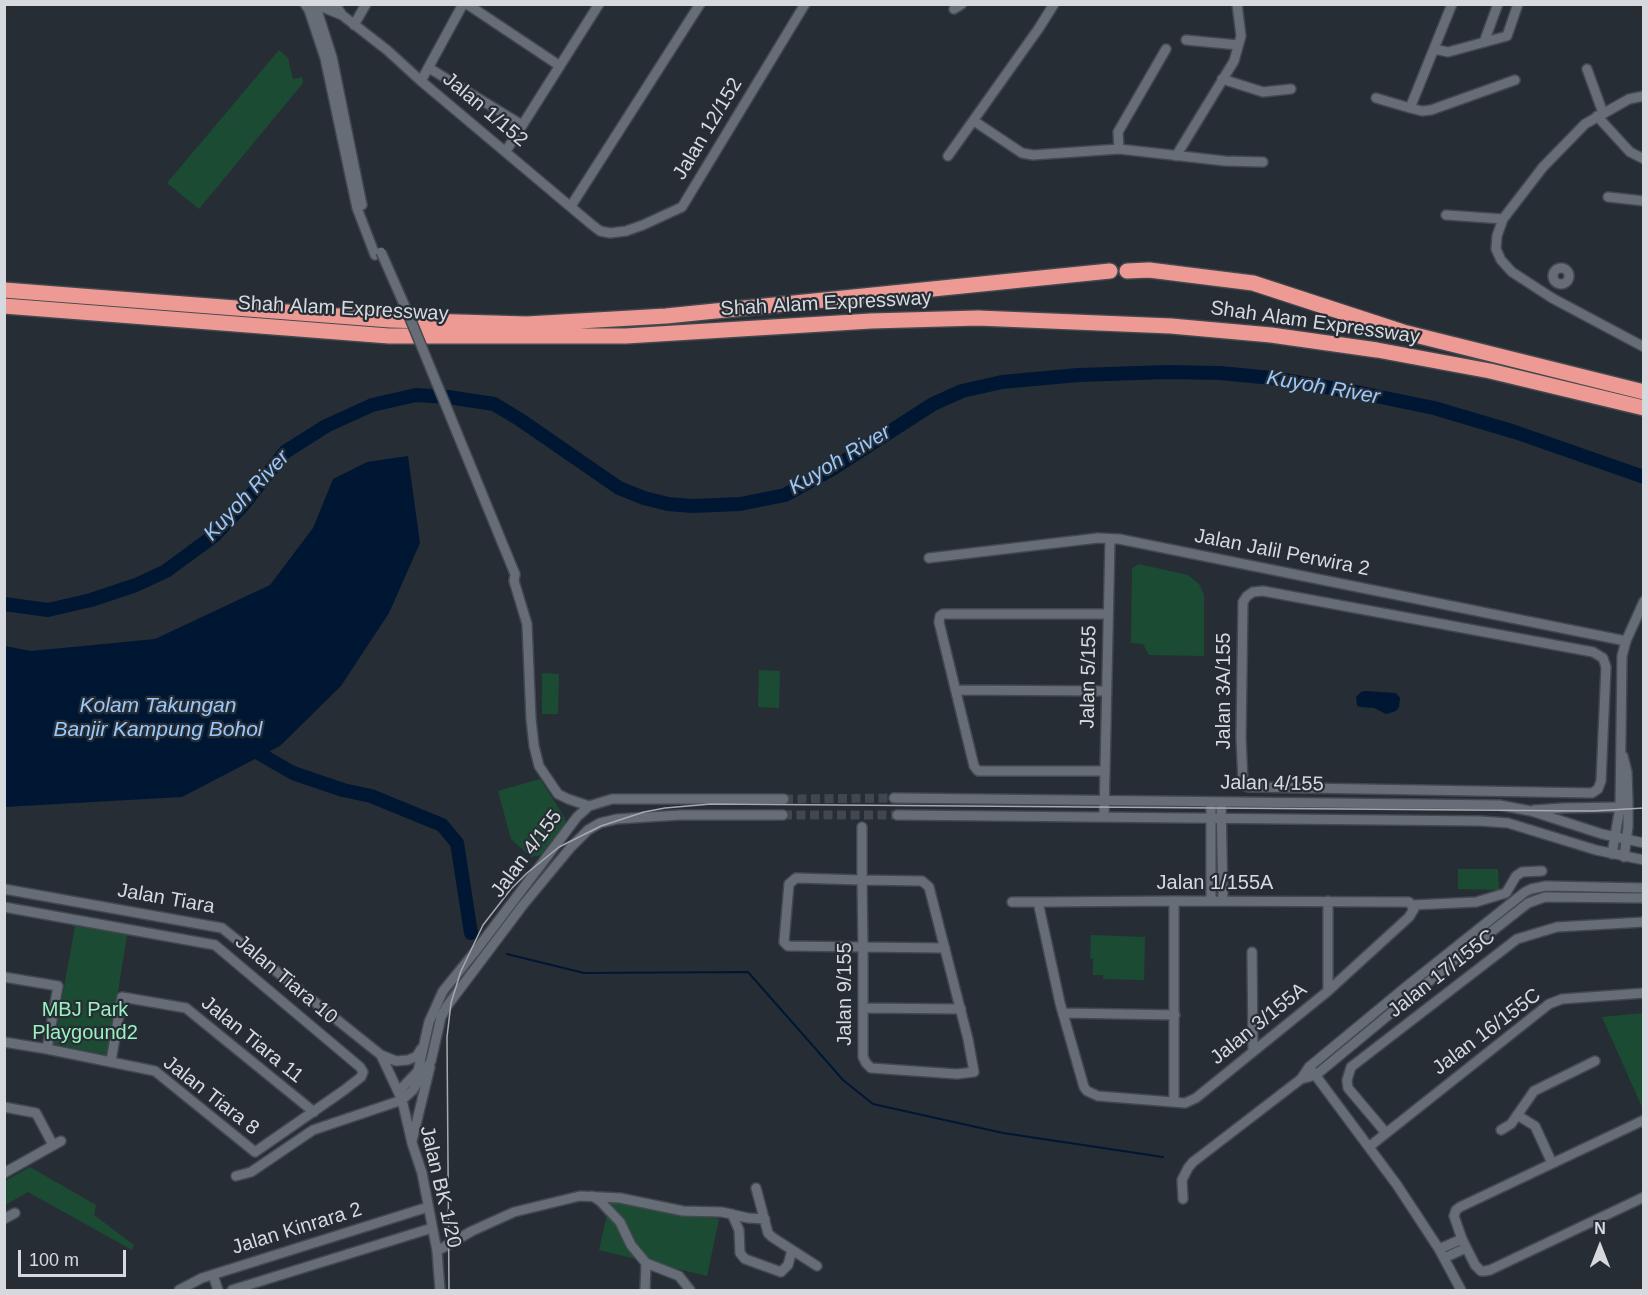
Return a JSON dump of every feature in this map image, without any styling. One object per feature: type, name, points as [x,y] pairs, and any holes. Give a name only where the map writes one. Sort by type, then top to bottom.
[{"type":"highway","name":"Shah Alam Expressway","points":[[1127,271],[1149,270],[1253,283],[1412,334],[1644,392]]},
{"type":"highway","name":"Shah Alam Expressway","points":[[4,290],[379,319],[527,324],[666,316],[1110,271]]},
{"type":"highway","name":"Shah Alam Expressway","points":[[4,306],[389,336],[626,336],[871,321],[978,318],[1171,326],[1271,335],[1377,350],[1490,371],[1644,408]]},
{"type":"street","points":[[354,25],[366,4]]},
{"type":"street","points":[[421,81],[465,4],[560,66]]},
{"type":"street","points":[[506,151],[599,4]]},
{"type":"street","points":[[571,206],[700,4]]},
{"type":"street","name":"Jalan 12/152","points":[[609,232],[626,231],[682,207],[805,4]]},
{"type":"street","points":[[948,156],[1054,4]]},
{"type":"street","points":[[1176,156],[1234,61],[1240,36],[1238,4]]},
{"type":"street","points":[[1410,108],[1452,4]]},
{"type":"street","points":[[1484,42],[1498,4]]},
{"type":"street","points":[[1434,49],[1448,52],[1507,36],[1518,4]]},
{"type":"street","points":[[337,9],[311,6],[345,139],[357,208],[513,577],[527,624],[532,728],[539,766],[558,794],[568,800],[589,806]]},
{"type":"street","name":"Jalan 1/152","points":[[337,9],[600,231],[609,232]]},
{"type":"street","points":[[1186,40],[1238,45]]},
{"type":"street","points":[[1119,149],[1118,132],[1166,49]]},
{"type":"street","points":[[429,68],[522,125]]},
{"type":"street","points":[[1587,69],[1600,115],[1630,152],[1644,159]]},
{"type":"street","points":[[1222,79],[1263,92],[1292,89]]},
{"type":"street","points":[[1376,98],[1422,111],[1431,110],[1515,80]]},
{"type":"street","points":[[1644,96],[1629,99],[1585,124],[1543,167],[1503,219],[1497,236],[1496,249],[1501,260],[1512,272],[1552,298],[1644,346]]},
{"type":"street","points":[[974,121],[1022,153],[1033,155],[1119,149],[1225,161],[1263,162]]},
{"type":"street","points":[[1608,197],[1644,201]]},
{"type":"street","points":[[1446,215],[1503,219]]},
{"type":"street","points":[[1552,298],[1560,283]]},
{"type":"street","name":"Jalan Jalil Perwira 2","points":[[929,558],[1110,538],[1626,641]]},
{"type":"street","name":"Jalan 5/155","points":[[1104,817],[1110,538]]},
{"type":"street","name":"Jalan 3A/155","points":[[1263,591],[1593,652],[1603,658],[1606,667],[1603,718],[1601,781],[1598,789],[1592,793],[1249,787],[1244,782],[1241,738],[1243,602],[1246,596],[1253,592],[1263,591]]},
{"type":"street","points":[[1612,854],[1620,807],[1622,656],[1626,641],[1644,601]]},
{"type":"street","points":[[1105,771],[978,771],[974,766],[939,622],[943,614],[1108,614]]},
{"type":"street","points":[[956,690],[1106,691]]},
{"type":"street","points":[[1603,718],[1622,724]]},
{"type":"street","points":[[1603,728],[1622,724]]},
{"type":"street","points":[[1622,754],[1627,772],[1627,840],[1624,857]]},
{"type":"street","name":"Jalan 4/155","points":[[894,798],[1499,806],[1532,811],[1616,838],[1644,843]]},
{"type":"street","name":"Jalan 4/155","points":[[400,1095],[418,1071],[429,1022],[443,992],[577,817],[589,806],[612,799],[784,799]]},
{"type":"street","points":[[1216,802],[1222,818],[1223,901]]},
{"type":"street","points":[[1211,901],[1211,818],[1216,802]]},
{"type":"street","points":[[1532,811],[1563,807],[1620,807]]},
{"type":"street","name":"Jalan 4/155","points":[[400,1095],[421,1080],[431,1061],[441,1017],[447,1006],[523,906],[571,847],[588,830],[600,823],[617,819],[680,815],[783,815]]},
{"type":"street","name":"Jalan 4/155","points":[[897,815],[1480,821],[1508,823],[1612,854],[1644,860]]},
{"type":"street","name":"Jalan 9/155","points":[[862,827],[862,880],[863,947],[863,1057],[871,1068],[973,1074],[975,1070],[931,891],[927,883],[862,880]]},
{"type":"street","name":"Jalan 1/155A","points":[[1012,902],[1328,901],[1404,902],[1414,907],[1476,902],[1506,893],[1516,876],[1522,872],[1542,871]]},
{"type":"street","points":[[862,880],[796,878],[791,881],[788,889],[785,945],[945,948]]},
{"type":"street","points":[[1183,1199],[1182,1180],[1193,1162],[1300,1079],[1309,1067],[1407,986],[1531,889],[1567,885],[1644,888]]},
{"type":"street","name":"Jalan Tiara","points":[[4,889],[222,928],[381,1055],[400,1095]]},
{"type":"street","points":[[1300,1079],[1316,1075],[1528,903],[1545,897],[1644,898]]},
{"type":"street","points":[[1174,901],[1174,1102]]},
{"type":"street","points":[[1328,901],[1328,991]]},
{"type":"street","points":[[1038,902],[1064,1013],[1175,1014]]},
{"type":"street","points":[[88,922],[91,904]]},
{"type":"street","name":"Jalan Tiara 10","points":[[4,907],[215,945],[360,1067],[363,1072],[361,1077],[314,1112]]},
{"type":"street","name":"Jalan 3/155A","points":[[1064,1013],[1084,1087],[1091,1095],[1185,1103],[1196,1098],[1328,991],[1409,917],[1414,907]]},
{"type":"street","points":[[119,927],[122,910]]},
{"type":"street","name":"Jalan 17/155C","points":[[1386,1133],[1348,1088],[1347,1080],[1351,1067],[1517,939],[1557,927],[1644,922]]},
{"type":"street","points":[[1252,952],[1253,1052]]},
{"type":"street","points":[[4,977],[58,986],[47,1048]]},
{"type":"street","name":"Jalan 16/155C","points":[[1370,1146],[1549,1004],[1562,999],[1644,993]]},
{"type":"street","name":"Jalan Tiara 11","points":[[111,1061],[122,998],[186,1008],[314,1112]]},
{"type":"street","points":[[863,1008],[960,1009]]},
{"type":"street","name":"Jalan Tiara 8","points":[[4,1042],[47,1048],[155,1071],[255,1152],[314,1112]]},
{"type":"street","points":[[381,1055],[396,1061],[408,1060],[417,1056],[424,1044]]},
{"type":"street","points":[[412,1143],[429,1080],[431,1061]]},
{"type":"street","points":[[1501,1130],[1511,1124],[1534,1091],[1595,1061]]},
{"type":"street","points":[[1309,1067],[1370,1146],[1441,1253],[1461,1290]]},
{"type":"street","points":[[236,1176],[251,1172],[313,1130],[400,1095]]},
{"type":"street","name":"Jalan BK 1/20","points":[[400,1095],[422,1173],[437,1251],[440,1290]]},
{"type":"street","points":[[4,1107],[36,1113],[57,1143],[4,1173]]},
{"type":"street","points":[[1517,1115],[1535,1126],[1552,1163]]},
{"type":"street","points":[[1644,1120],[1460,1206],[1455,1210],[1454,1216],[1464,1243],[1478,1269],[1490,1270],[1644,1197]]},
{"type":"street","points":[[756,1188],[768,1233],[817,1266]]},
{"type":"street","points":[[437,1251],[472,1231],[527,1207],[580,1196],[629,1200],[683,1211],[722,1212],[765,1219]]},
{"type":"street","points":[[591,1196],[600,1201],[620,1222],[631,1245],[646,1263],[679,1276],[690,1290]]},
{"type":"street","name":"Jalan Kinrara 2","points":[[179,1290],[202,1278],[428,1207]]},
{"type":"street","points":[[4,1219],[15,1213]]},
{"type":"street","points":[[732,1214],[739,1230],[740,1253],[745,1259],[781,1272],[788,1265],[792,1250]]},
{"type":"street","points":[[231,1290],[432,1228]]},
{"type":"street","points":[[1441,1253],[1464,1243]]},
{"type":"street","points":[[645,1290],[646,1263]]},
{"type":"street","points":[[213,1275],[218,1290]]},
{"type":"green space","points":[[279,50],[288,58],[293,79],[302,77],[303,83],[199,209],[167,183]]},
{"type":"green space","points":[[1138,564],[1188,575],[1199,584],[1204,595],[1204,656],[1149,655],[1143,644],[1131,643],[1132,569]]},
{"type":"green space","points":[[759,670],[780,671],[779,708],[758,707]]},
{"type":"green space","points":[[542,673],[559,674],[558,714],[542,714]]},
{"type":"green space","points":[[540,779],[565,818],[566,825],[541,855],[531,857],[511,839],[498,791]]},
{"type":"green space","points":[[1458,869],[1498,869],[1499,890],[1458,889]]},
{"type":"green space","name":"MBJ Park Playgound2","points":[[75,926],[127,935],[108,1055],[54,1044]]},
{"type":"green space","points":[[1091,935],[1145,937],[1144,980],[1103,979],[1103,975],[1093,975],[1093,959],[1090,958]]},
{"type":"green space","points":[[1644,1013],[1643,1109],[1602,1017]]},
{"type":"green space","points":[[30,1167],[96,1205],[94,1215],[134,1245],[132,1250],[28,1192],[5,1205],[5,1181]]},
{"type":"green space","points":[[610,1202],[719,1219],[707,1276],[599,1250]]},
{"type":"water","name":"Kolam Takungan Banjir Kampung Bohol","points":[[408,456],[420,543],[389,613],[341,686],[280,746],[182,797],[5,807],[5,646],[31,651],[155,639],[270,585],[313,528],[333,479],[367,462]]},
{"type":"water","points":[[1365,691],[1396,693],[1400,698],[1399,707],[1396,711],[1386,714],[1374,708],[1357,706],[1356,697]]},
{"type":"waterway","name":"Kuyoh River","points":[[4,604],[48,610],[91,600],[136,585],[166,571],[215,535],[244,504],[285,452],[326,426],[372,405],[416,395],[494,404],[619,488],[668,504],[693,506],[740,504],[785,495],[832,469],[933,404],[962,391],[1002,382],[1078,375],[1168,372],[1220,373],[1272,378],[1434,408],[1515,432],[1644,477]]},
{"type":"waterway","points":[[248,747],[293,773],[343,790],[371,796],[442,825],[457,843],[471,933]]},
{"type":"waterway","points":[[507,954],[584,973],[748,972],[843,1080],[873,1104],[1003,1133],[1163,1157]]},
{"type":"tunnel","points":[[784,799],[894,798]]},
{"type":"tunnel","points":[[783,815],[897,815]]},
{"type":"tram line","points":[[449,1290],[447,1037],[451,1003],[461,971],[483,925],[511,889],[559,847],[601,826],[644,812],[711,804],[1593,811],[1644,808]]}]
